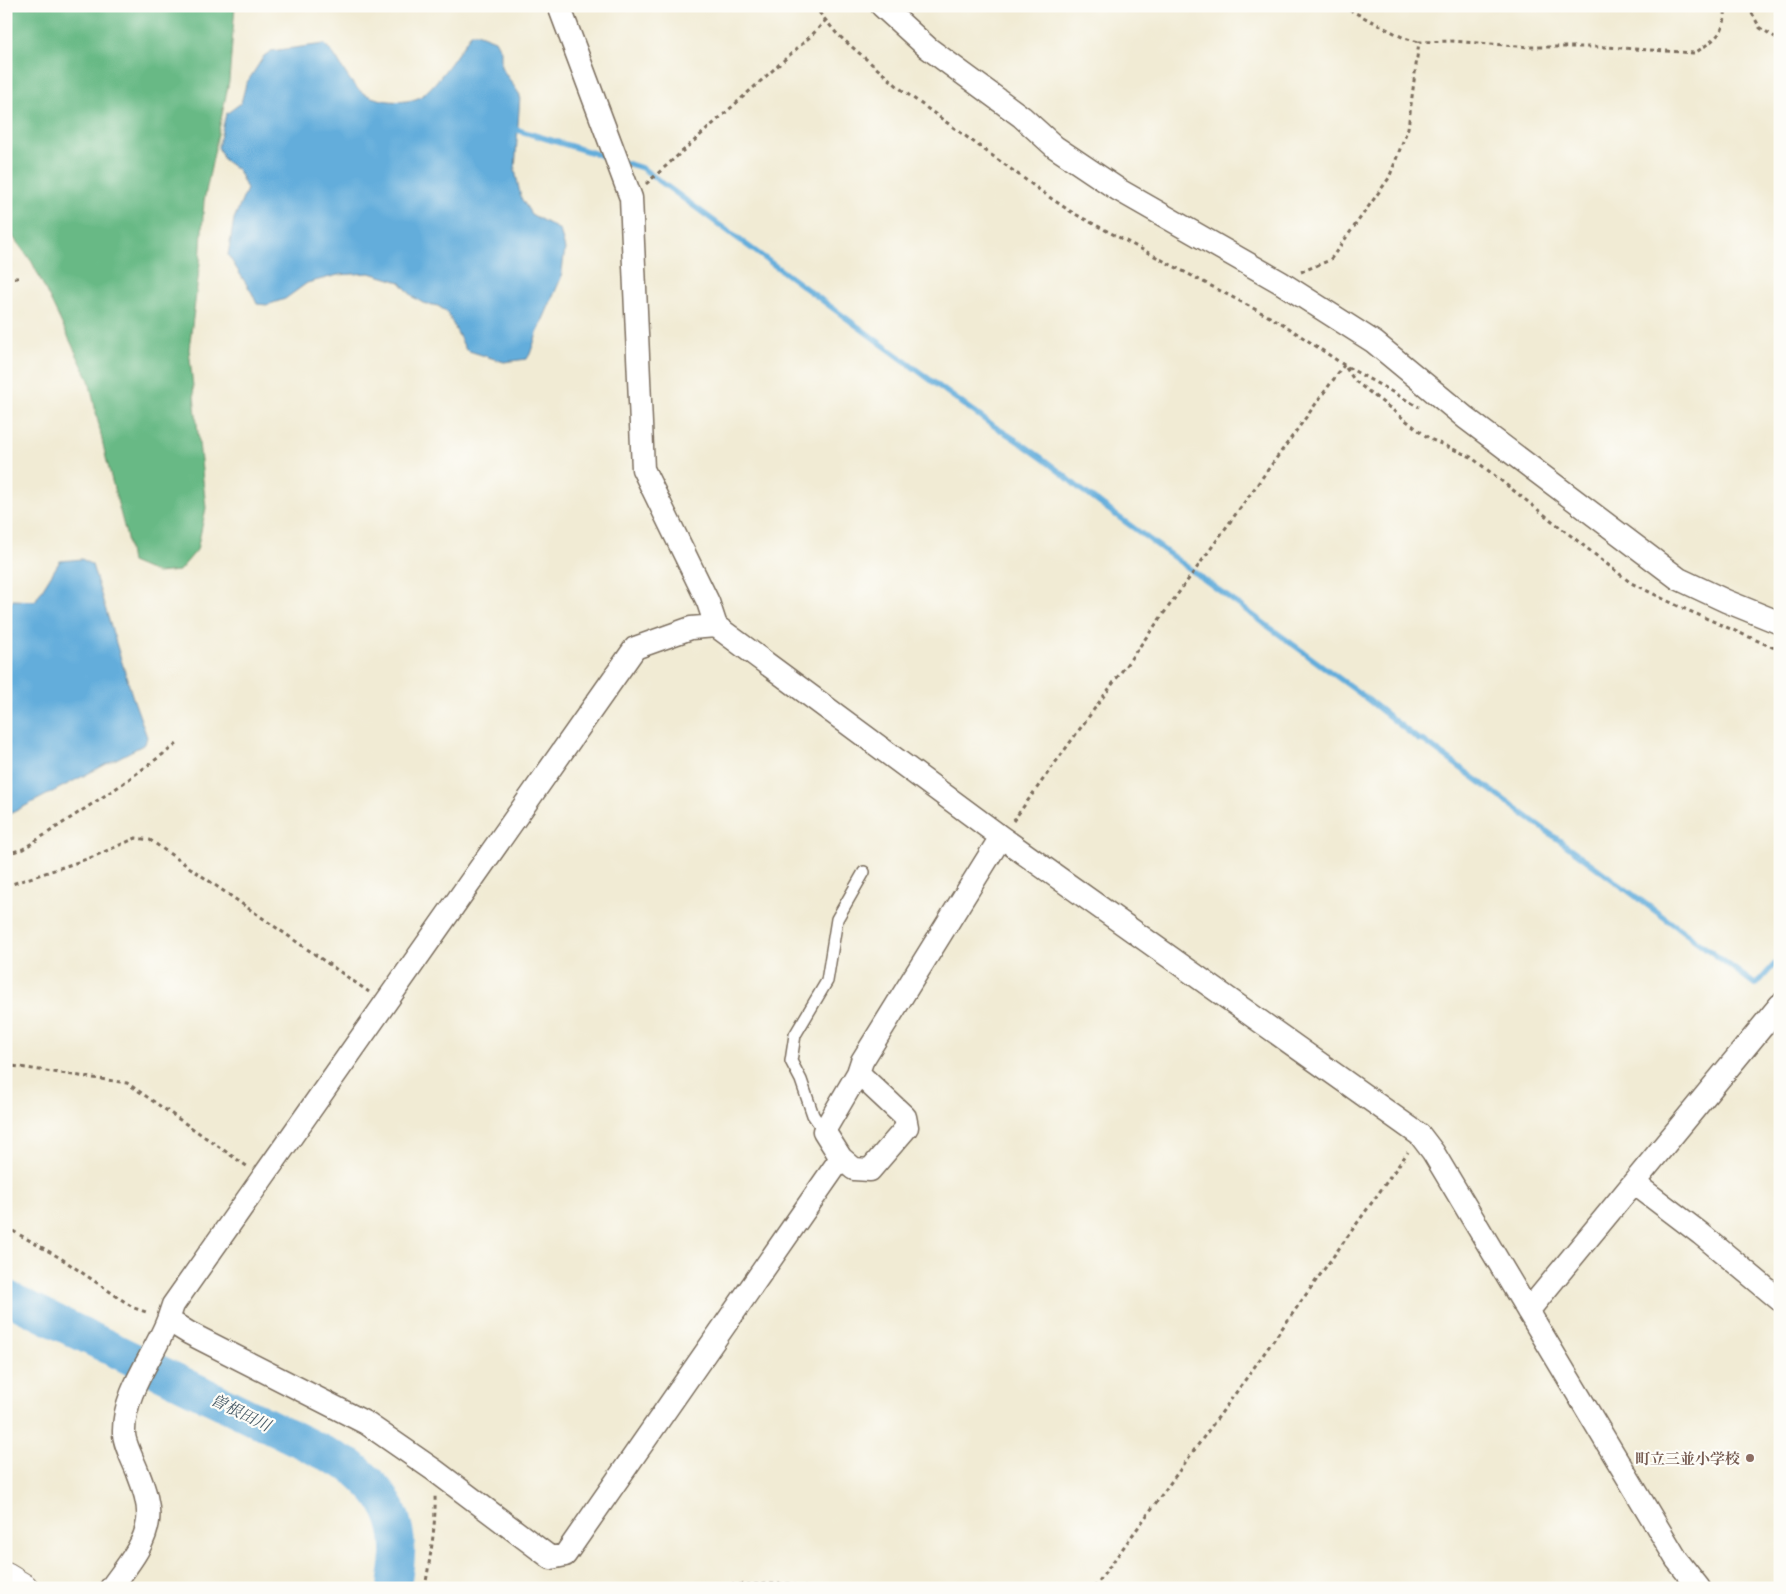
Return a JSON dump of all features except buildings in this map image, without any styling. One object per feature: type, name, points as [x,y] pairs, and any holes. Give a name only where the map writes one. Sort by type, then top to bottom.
[{"type":"main road","points":[[6,1577],[24,1588]]},
{"type":"street","points":[[558,6],[631,198],[643,469],[708,602],[716,626],[1001,837],[1420,1135],[1433,1152],[1677,1560],[1699,1588]]},
{"type":"street","points":[[882,6],[928,48],[1022,117],[1055,147],[1119,190],[1280,282],[1374,342],[1467,419],[1679,580],[1780,624]]},
{"type":"street","points":[[111,1588],[142,1543],[148,1521],[147,1499],[124,1435],[126,1414],[132,1391],[166,1326],[173,1305],[635,648],[691,628],[716,626]]},
{"type":"street","points":[[858,1073],[905,1117],[907,1127],[870,1170],[854,1168],[841,1158],[824,1131],[858,1073],[862,1061],[1001,837]]},
{"type":"street","points":[[1528,1311],[1779,1006]]},
{"type":"street","points":[[166,1326],[189,1333],[366,1422],[434,1470],[551,1558],[565,1555],[841,1158]]},
{"type":"street","points":[[1634,1183],[1701,1234],[1780,1300]]},
{"type":"lane","points":[[824,1131],[813,1115],[801,1080],[791,1061],[795,1035],[827,981],[837,919],[864,872]]},
{"type":"path","points":[[814,6],[837,34],[902,90],[1066,208],[1283,324],[1344,365],[1422,409]]},
{"type":"path","points":[[1342,6],[1404,38],[1419,42],[1451,41],[1531,47],[1606,47],[1695,53],[1718,36],[1726,19],[1725,6]]},
{"type":"path","points":[[1748,6],[1760,28],[1780,40]]},
{"type":"path","points":[[631,198],[812,35],[825,21]]},
{"type":"path","points":[[1280,282],[1330,260],[1389,178],[1408,128],[1419,42]]},
{"type":"path","points":[[6,278],[18,278]]},
{"type":"path","points":[[1001,837],[1344,365]]},
{"type":"path","points":[[1344,365],[1355,381],[1430,439],[1472,457],[1631,584],[1772,648],[1780,649]]},
{"type":"path","points":[[6,854],[22,849],[118,787],[177,744]]},
{"type":"path","points":[[6,886],[90,858],[136,838],[150,840],[386,1003]]},
{"type":"path","points":[[6,1065],[127,1083],[263,1177]]},
{"type":"path","points":[[1094,1588],[1420,1135]]},
{"type":"path","points":[[6,1227],[62,1259],[134,1308],[166,1326]]},
{"type":"path","points":[[425,1588],[435,1512],[434,1470]]},
{"type":"path","points":[[723,1588],[728,1585],[788,1584],[809,1588]]},
{"type":"green space","points":[[6,6],[235,6],[229,81],[204,201],[200,263],[189,349],[206,508],[197,550],[179,571],[157,573],[131,562],[89,380],[32,262],[10,233],[6,232]]},
{"type":"water","points":[[471,33],[477,33],[495,40],[501,51],[501,67],[520,95],[515,170],[521,198],[531,214],[560,230],[565,249],[561,278],[527,359],[504,362],[466,350],[447,312],[438,306],[423,303],[413,297],[400,282],[370,273],[338,275],[307,283],[285,299],[267,305],[257,304],[228,255],[234,219],[247,189],[238,170],[224,160],[218,147],[226,114],[241,103],[246,84],[264,56],[271,51],[324,44],[334,54],[349,79],[359,90],[371,97],[387,101],[404,101],[418,98],[431,87]]},
{"type":"water","points":[[82,559],[92,565],[147,737],[145,744],[6,816],[6,606],[13,600],[35,601],[60,561]]},
{"type":"waterway","points":[[511,128],[610,158]]},
{"type":"waterway","points":[[623,162],[642,168],[989,423],[1035,453],[1079,488],[1362,695],[1419,740],[1424,741],[1756,985],[1780,958]]},
{"type":"waterway","name":"曽根田川","points":[[6,1297],[351,1466],[370,1483],[385,1501],[394,1522],[398,1553],[394,1588]]},
{"type":"place","name":"町立三並小学校","points":[[1750,1458]]}]
